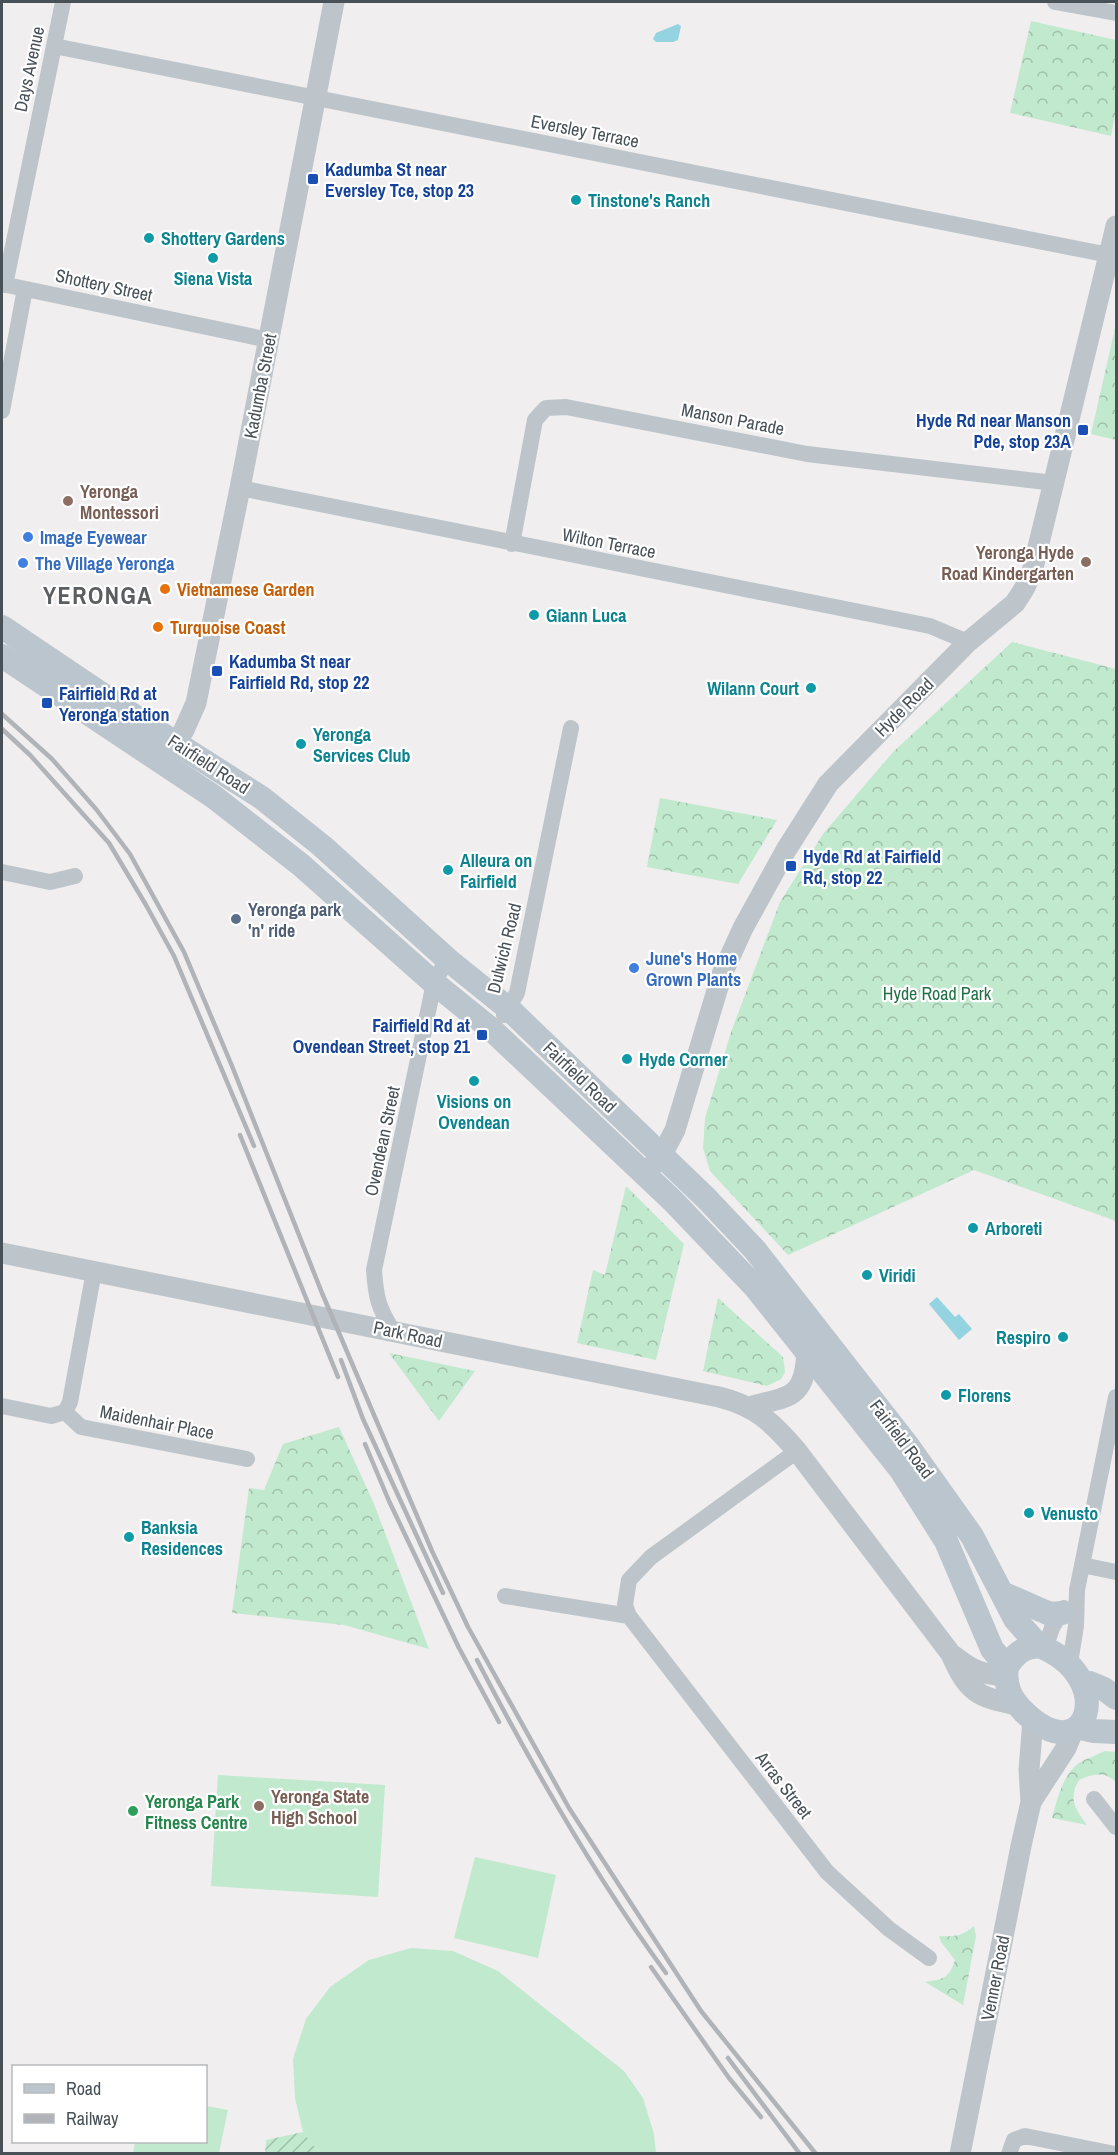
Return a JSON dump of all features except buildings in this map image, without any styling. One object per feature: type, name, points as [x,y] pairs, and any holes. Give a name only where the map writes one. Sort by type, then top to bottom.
[{"type":"main road","name":"Fairfield Road","points":[[2,627],[262,798],[322,846],[447,959],[509,1009],[706,1198],[755,1250],[908,1446],[972,1536],[1015,1618],[1042,1647]]},
{"type":"main road","name":"Fairfield Road","points":[[2,656],[214,797],[301,865],[491,1029],[645,1174],[739,1268],[807,1350],[901,1470],[923,1502],[946,1541],[992,1649],[1006,1671]]},
{"type":"main road","points":[[1002,1593],[1050,1614],[1062,1613]]},
{"type":"main road","points":[[1077,1729],[1091,1718],[1095,1702],[1089,1683],[1083,1674],[1070,1663],[1042,1647],[1030,1647],[1020,1651],[1006,1671],[1011,1696],[1025,1712],[1055,1731],[1077,1729],[1116,1732]]},
{"type":"main road","points":[[1089,1683],[1104,1689],[1116,1698]]},
{"type":"street","name":"Days Avenue","points":[[3,284],[63,2]]},
{"type":"street","name":"Kadumba Street","points":[[162,763],[176,743],[196,703],[240,489],[334,2]]},
{"type":"street","points":[[1055,2],[1116,13]]},
{"type":"street","name":"Eversley Terrace","points":[[54,46],[1109,255]]},
{"type":"street","name":"Hyde Road","points":[[645,1174],[662,1155],[675,1130],[722,974],[743,928],[786,850],[828,784],[968,642],[1014,603],[1024,589],[1032,572],[1116,226]]},
{"type":"street","name":"Shottery Street","points":[[3,284],[269,340]]},
{"type":"street","points":[[2,411],[25,289]]},
{"type":"street","name":"Manson Parade","points":[[512,544],[535,420],[546,408],[566,407],[807,454],[1054,483]]},
{"type":"street","name":"Wilton Terrace","points":[[240,489],[930,626],[968,642]]},
{"type":"street","name":"Dulwich Road","points":[[491,1029],[509,1009],[517,993],[571,728]]},
{"type":"street","points":[[2,872],[50,882],[75,876]]},
{"type":"street","name":"Ovendean Street","points":[[393,1331],[380,1311],[376,1296],[375,1270],[435,983],[447,959]]},
{"type":"street","name":"Park Road","points":[[2,1252],[719,1397],[748,1407],[776,1427],[797,1451]]},
{"type":"street","points":[[2,1406],[51,1416],[65,1412],[70,1402],[94,1271]]},
{"type":"street","points":[[748,1407],[785,1398],[796,1391],[804,1377],[807,1350]]},
{"type":"street","points":[[1070,1663],[1076,1626],[1077,1590],[1116,1397]]},
{"type":"street","name":"Maidenhair Place","points":[[65,1412],[81,1427],[247,1459]]},
{"type":"street","points":[[505,1596],[629,1616],[625,1605],[629,1580],[651,1557],[797,1451],[951,1654],[960,1674],[970,1687],[977,1693],[1025,1712]]},
{"type":"street","points":[[1082,1565],[1116,1572]]},
{"type":"street","points":[[1042,1647],[1077,1590]]},
{"type":"street","name":"Arras Street","points":[[629,1616],[827,1872],[881,1922],[929,1958]]},
{"type":"street","points":[[951,1654],[975,1671],[990,1675],[1006,1671]]},
{"type":"street","name":"Venner Road","points":[[960,2154],[1031,1802],[1025,1712]]},
{"type":"street","name":"Venner Road","points":[[1031,1802],[1077,1729]]},
{"type":"street","points":[[1094,1799],[1116,1827]]},
{"type":"street","points":[[1009,2154],[1011,2143],[1021,2136],[1115,2154]]},
{"type":"green space","points":[[1031,21],[1116,40],[1116,110],[1111,136],[1010,113]]},
{"type":"green space","points":[[1116,324],[1116,440],[1091,434]]},
{"type":"green space","name":"Hyde Road Park","points":[[1012,642],[1116,669],[1116,1221],[974,1170],[788,1255],[710,1171],[703,1148],[705,1118],[731,1032],[780,902],[823,834],[893,752]]},
{"type":"green space","points":[[660,798],[777,820],[738,884],[647,867]]},
{"type":"green space","points":[[626,1186],[684,1244],[656,1360],[577,1343],[593,1270],[605,1275]]},
{"type":"green space","points":[[718,1298],[783,1357],[785,1372],[781,1379],[767,1386],[703,1371]]},
{"type":"green space","points":[[389,1353],[475,1371],[439,1421]]},
{"type":"green space","points":[[339,1427],[374,1504],[429,1649],[344,1625],[232,1613],[249,1488],[264,1490],[283,1444]]},
{"type":"green space","points":[[1105,1751],[1116,1752],[1116,1782],[1103,1775],[1089,1776],[1079,1780],[1074,1792],[1074,1803],[1087,1825],[1052,1818],[1061,1788],[1073,1768]]},
{"type":"green space","points":[[218,1775],[385,1785],[378,1897],[211,1886]]},
{"type":"green space","points":[[475,1857],[556,1875],[538,1958],[454,1938]]},
{"type":"green space","points":[[974,1926],[976,1936],[963,2005],[925,1982],[948,1975],[955,1960],[939,1936],[958,1935]]},
{"type":"green space","points":[[411,1948],[453,1951],[498,1971],[624,2071],[643,2098],[654,2134],[656,2153],[320,2153],[303,2132],[295,2098],[293,2059],[306,2019],[330,1987],[369,1960]]},
{"type":"green space","points":[[207,2106],[228,2110],[219,2153],[133,2153],[135,2143],[207,2143]]},
{"type":"green space","points":[[303,2132],[320,2153],[265,2154],[266,2140]]},
{"type":"water","points":[[678,24],[681,26],[678,40],[656,42],[653,39],[656,33]]},
{"type":"water","points":[[937,1297],[955,1317],[959,1314],[972,1329],[959,1340],[929,1304]]},
{"type":"railway","points":[[2,714],[52,759],[96,809],[130,854],[184,952],[322,1293],[432,1551],[468,1627],[569,1808],[701,2011],[816,2154]]},
{"type":"railway","points":[[2,729],[30,755],[109,843],[174,956],[254,1146]]},
{"type":"railway","points":[[240,1135],[338,1377]]},
{"type":"railway","points":[[341,1360],[363,1419],[443,1593]]},
{"type":"railway","points":[[365,1444],[389,1501],[459,1648],[499,1722]]},
{"type":"railway","points":[[477,1660],[520,1741],[589,1859],[666,1973]]},
{"type":"railway","points":[[651,1967],[729,2078],[761,2117]]},
{"type":"railway","points":[[728,2058],[800,2154]]},
{"type":"place","name":"Kadumba St near Eversley Tce, stop 23","points":[[313,179]]},
{"type":"place","name":"Tinstone's Ranch","points":[[576,200]]},
{"type":"place","name":"Shottery Gardens","points":[[149,238]]},
{"type":"place","name":"Siena Vista","points":[[213,258]]},
{"type":"place","name":"Hyde Rd near Manson Pde, stop 23A","points":[[1083,430]]},
{"type":"place","name":"Yeronga Montessori","points":[[68,501]]},
{"type":"place","name":"Image Eyewear","points":[[28,537]]},
{"type":"place","name":"Yeronga Hyde Road Kindergarten","points":[[1086,562]]},
{"type":"place","name":"The Village Yeronga","points":[[23,563]]},
{"type":"place","name":"Vietnamese Garden","points":[[165,589]]},
{"type":"place","name":"Giann Luca","points":[[534,615]]},
{"type":"place","name":"Turquoise Coast","points":[[158,627]]},
{"type":"place","name":"Kadumba St near Fairfield Rd, stop 22","points":[[217,671]]},
{"type":"place","name":"Wilann Court","points":[[811,688]]},
{"type":"place","name":"Fairfield Rd at Yeronga station","points":[[47,703]]},
{"type":"place","name":"Yeronga Services Club","points":[[301,744]]},
{"type":"place","name":"Hyde Rd at Fairfield Rd, stop 22","points":[[791,866]]},
{"type":"place","name":"Alleura on Fairfield","points":[[448,870]]},
{"type":"place","name":"Yeronga park 'n' ride","points":[[236,919]]},
{"type":"place","name":"June's Home Grown Plants","points":[[634,968]]},
{"type":"place","name":"Fairfield Rd at Ovendean Street, stop 21","points":[[482,1035]]},
{"type":"place","name":"Hyde Corner","points":[[627,1059]]},
{"type":"place","name":"Visions on Ovendean","points":[[474,1081]]},
{"type":"place","name":"Arboreti","points":[[973,1228]]},
{"type":"place","name":"Viridi","points":[[867,1275]]},
{"type":"place","name":"Respiro","points":[[1063,1337]]},
{"type":"place","name":"Florens","points":[[946,1395]]},
{"type":"place","name":"Venusto","points":[[1029,1513]]},
{"type":"place","name":"Banksia Residences","points":[[129,1537]]},
{"type":"place","name":"Yeronga State High School","points":[[259,1806]]},
{"type":"place","name":"Yeronga Park Fitness Centre","points":[[133,1811]]},
{"type":"district","name":"YERONGA","points":[[98,595]]}]
